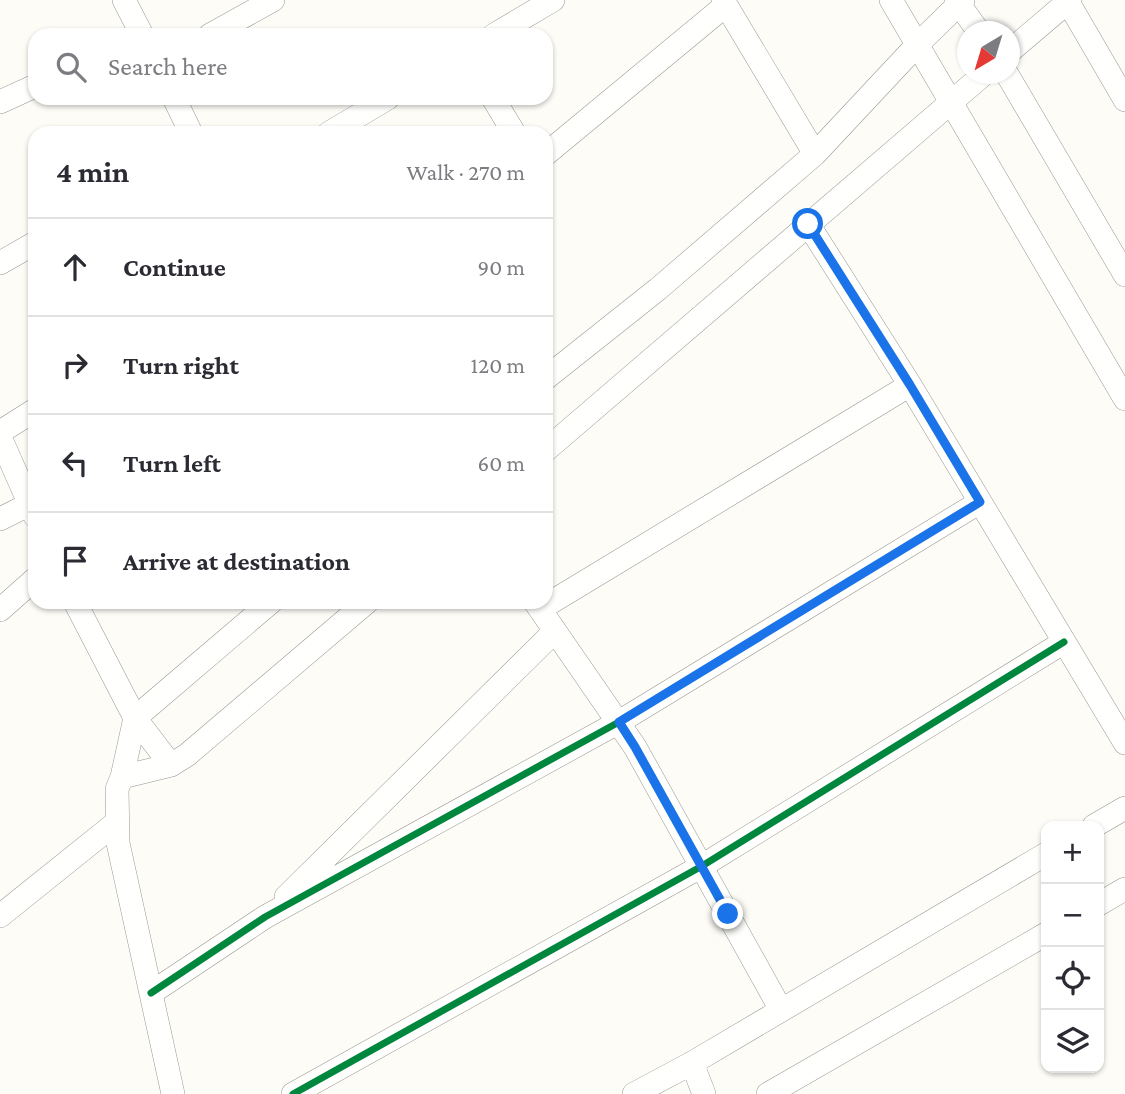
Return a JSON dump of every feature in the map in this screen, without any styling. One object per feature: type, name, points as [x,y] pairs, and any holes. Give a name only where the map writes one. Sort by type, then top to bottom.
[{"type":"street","points":[[124,0],[138,28]]},
{"type":"street","points":[[222,28],[272,0]]},
{"type":"street","points":[[506,28],[553,0]]},
{"type":"street","points":[[891,0],[1125,399]]},
{"type":"street","points":[[553,372],[658,289],[815,153],[960,1],[972,21]]},
{"type":"street","points":[[1020,43],[1069,1],[1125,100]]},
{"type":"street","points":[[553,148],[724,2],[815,153]]},
{"type":"street","points":[[553,444],[972,84]]},
{"type":"street","points":[[1013,84],[1125,275]]},
{"type":"street","points":[[0,102],[28,89]]},
{"type":"street","points":[[177,105],[188,126]]},
{"type":"street","points":[[341,126],[376,105]]},
{"type":"street","points":[[497,105],[510,126]]},
{"type":"street","points":[[808,224],[910,385],[1125,743]]},
{"type":"street","points":[[0,263],[28,247]]},
{"type":"street","points":[[553,596],[910,385]]},
{"type":"street","points":[[28,415],[0,434],[28,500]]},
{"type":"street","points":[[151,993],[265,917],[619,722],[980,502]]},
{"type":"street","points":[[0,519],[28,511]]},
{"type":"street","points":[[0,610],[28,585]]},
{"type":"street","points":[[79,609],[135,719],[171,765]]},
{"type":"street","points":[[173,1094],[118,843],[117,789],[135,719],[263,609]]},
{"type":"street","points":[[122,777],[171,765],[187,755],[360,609]]},
{"type":"street","points":[[541,609],[635,747],[781,1010]]},
{"type":"street","points":[[265,917],[555,631]]},
{"type":"street","points":[[293,1094],[702,866],[1064,642]]},
{"type":"street","points":[[1103,821],[1125,808]]},
{"type":"street","points":[[0,916],[117,821]]},
{"type":"street","points":[[634,1094],[692,1063],[1041,858]]},
{"type":"street","points":[[1104,901],[1125,889]]},
{"type":"street","points":[[768,1094],[1041,937]]},
{"type":"street","points":[[692,1063],[704,1094]]},
{"type":"cycle path","points":[[151,993],[265,917],[619,722],[980,502]]},
{"type":"cycle path","points":[[293,1094],[702,866],[1064,642]]},
{"type":"route","points":[[728,914],[619,722],[980,502],[808,224]]}]
